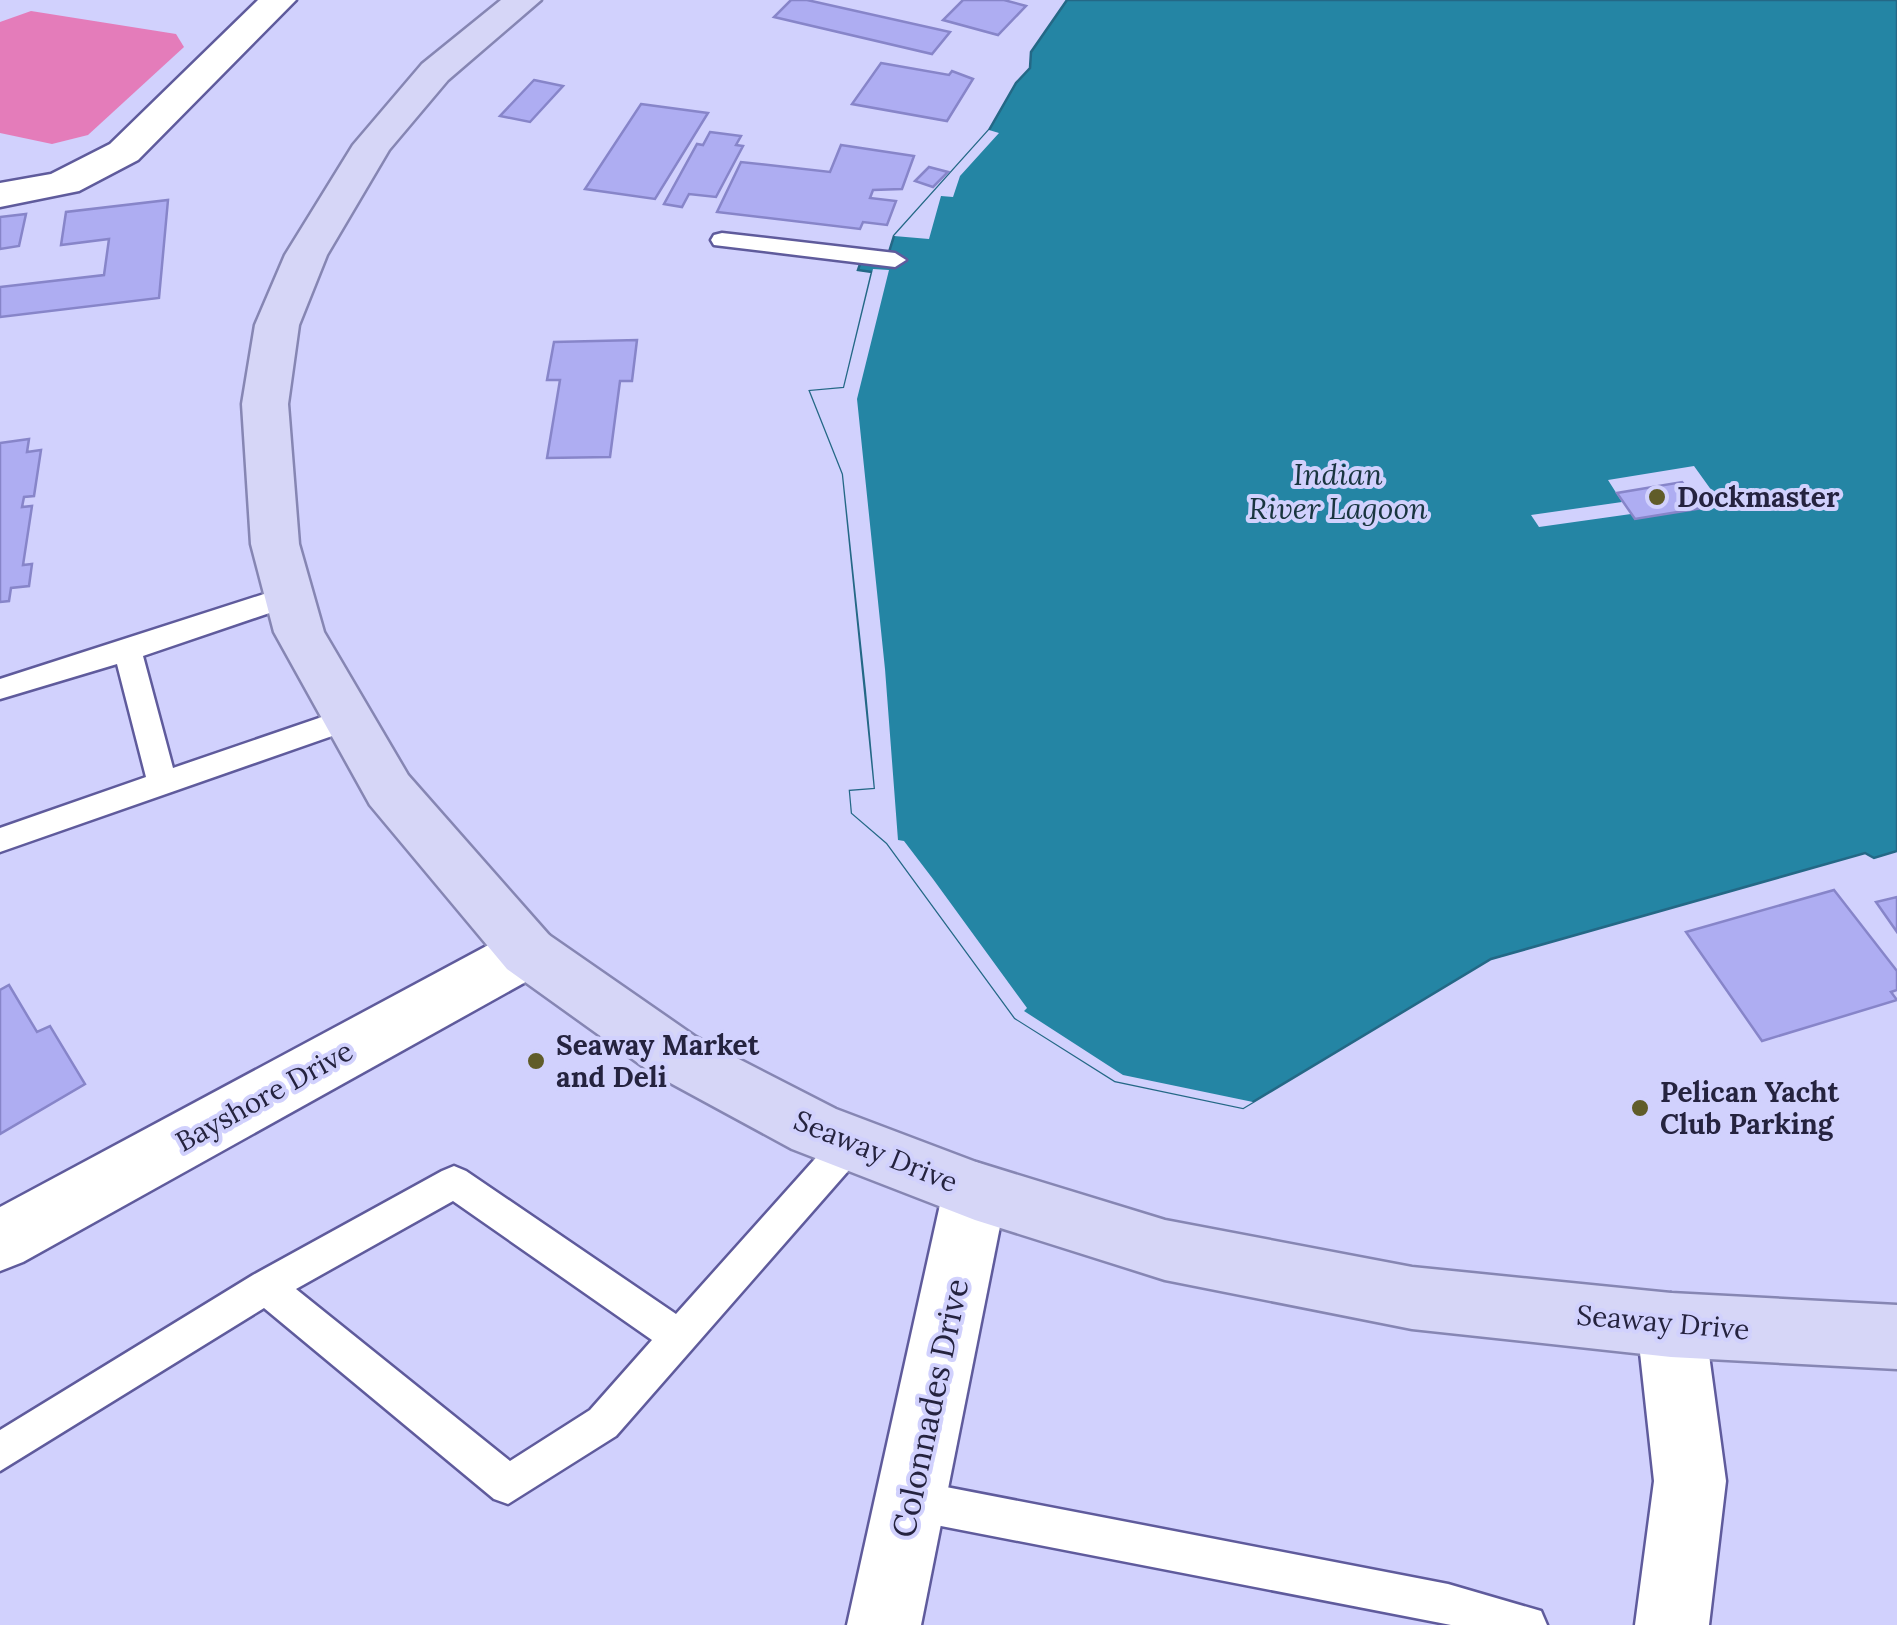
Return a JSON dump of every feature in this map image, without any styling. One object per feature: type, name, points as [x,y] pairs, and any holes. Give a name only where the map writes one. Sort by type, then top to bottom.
[{"type":"main road","name":"Seaway Drive","points":[[523,0],[434,72],[372,145],[306,254],[276,325],[266,404],[266,454],[275,544],[299,632],[389,790],[528,952],[674,1055],[814,1129],[975,1191],[1165,1250],[1412,1298],[1670,1325],[1897,1337]]},
{"type":"street","points":[[0,195],[68,182],[102,168],[124,152],[278,0]]},
{"type":"street","name":"Bayshore Drive","points":[[0,1240],[528,952]]},
{"type":"street","name":"Colonnades Drive","points":[[884,1625],[975,1191]]},
{"type":"street","points":[[1670,1325],[1690,1481],[1672,1625]]},
{"type":"lane","points":[[722,240],[895,260]]},
{"type":"lane","points":[[0,688],[128,651],[289,596]]},
{"type":"lane","points":[[128,651],[163,785]]},
{"type":"lane","points":[[0,840],[1,843],[348,718]]},
{"type":"lane","points":[[266,1286],[508,1485],[603,1423],[851,1143]]},
{"type":"lane","points":[[0,1452],[266,1286],[454,1182],[680,1338]]},
{"type":"lane","points":[[910,1500],[1448,1604],[1526,1625]]},
{"type":"shaded area","points":[[31,11],[176,34],[184,47],[88,135],[52,144],[0,133],[0,22]]},
{"type":"water","name":"Indian River Lagoon","points":[[1067,0],[1897,0],[1897,851],[1874,858],[1865,853],[1491,959],[1243,1108],[1115,1081],[1015,1018],[887,843],[852,813],[850,791],[875,789],[843,474],[810,391],[844,388],[872,272],[858,270],[865,249],[889,252],[894,236],[989,130],[1016,83],[1030,68],[1031,52]]},
{"type":"pier","points":[[989,130],[999,133],[960,176],[953,197],[941,196],[929,239],[894,236]]},
{"type":"pier","points":[[873,269],[889,270],[857,399],[898,840],[904,841],[933,879],[1027,1008],[1024,1011],[1123,1075],[1253,1102],[1243,1108],[1115,1081],[1015,1018],[887,843],[852,813],[850,791],[875,789],[866,690],[843,474],[810,391],[844,388]]},
{"type":"pier","points":[[1694,466],[1722,505],[1635,519],[1631,514],[1539,527],[1531,515],[1622,502],[1608,480]]},
{"type":"building","points":[[791,0],[807,0],[950,32],[932,54],[774,17]]},
{"type":"building","points":[[963,0],[1004,0],[1026,6],[998,35],[943,20]]},
{"type":"building","points":[[881,63],[949,75],[952,71],[973,79],[947,121],[852,104]]},
{"type":"building","points":[[534,80],[563,86],[530,122],[500,116]]},
{"type":"building","points":[[641,104],[708,113],[655,199],[585,189]]},
{"type":"building","points":[[710,132],[741,136],[736,145],[743,146],[716,197],[689,194],[682,207],[664,204],[697,144],[703,145]]},
{"type":"building","points":[[841,145],[914,156],[902,189],[873,190],[870,198],[896,201],[887,225],[863,222],[860,229],[717,212],[741,162],[830,172]]},
{"type":"building","points":[[929,167],[948,172],[933,187],[915,181]]},
{"type":"building","points":[[168,200],[159,298],[0,317],[0,287],[104,275],[109,239],[61,245],[66,212]]},
{"type":"building","points":[[26,214],[19,246],[0,249],[0,217]]},
{"type":"building","points":[[637,340],[632,381],[620,381],[610,457],[547,458],[560,380],[547,380],[554,342]]},
{"type":"building","points":[[29,439],[27,452],[41,450],[34,496],[24,497],[22,507],[32,506],[23,565],[32,564],[29,586],[11,588],[9,601],[0,602],[0,443]]},
{"type":"building","name":"Dockmaster","points":[[1682,482],[1702,508],[1635,519],[1617,493]]},
{"type":"building","points":[[1834,890],[1897,971],[1897,990],[1891,992],[1897,1000],[1762,1041],[1686,932]]},
{"type":"building","points":[[1897,897],[1897,932],[1876,902]]},
{"type":"building","points":[[9,985],[37,1032],[50,1026],[85,1084],[0,1134],[0,990]]},
{"type":"place","name":"Dockmaster","points":[[1657,497]]},
{"type":"place","name":"Seaway Market and Deli","points":[[536,1061]]},
{"type":"place","name":"Pelican Yacht Club Parking","points":[[1640,1108]]}]
